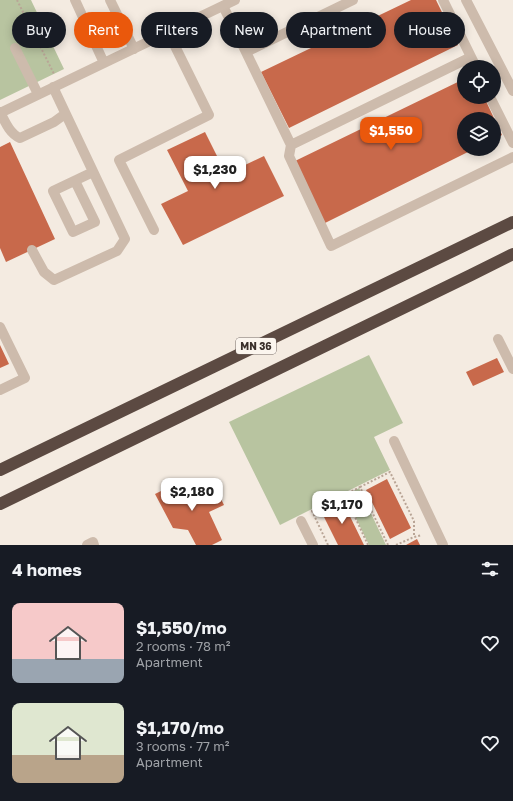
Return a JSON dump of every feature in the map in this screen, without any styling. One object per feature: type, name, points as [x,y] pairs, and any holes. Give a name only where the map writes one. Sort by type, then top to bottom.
[{"type":"highway","name":"MN 36","points":[[0,470],[513,222]]},
{"type":"highway","name":"MN 36","points":[[0,504],[513,255]]},
{"type":"street","points":[[75,0],[104,63]]},
{"type":"street","points":[[110,0],[134,49]]},
{"type":"street","points":[[210,12],[235,0]]},
{"type":"street","points":[[246,52],[353,0]]},
{"type":"street","points":[[443,0],[472,60]]},
{"type":"street","points":[[466,0],[513,92]]},
{"type":"street","points":[[223,6],[291,145],[289,156],[331,246],[513,157]]},
{"type":"street","points":[[65,114],[54,122],[20,138],[16,137],[12,133],[0,112],[141,46]]},
{"type":"street","points":[[15,48],[38,94]]},
{"type":"street","points":[[154,230],[119,160],[209,115],[176,48]]},
{"type":"street","points":[[291,145],[471,57]]},
{"type":"street","points":[[32,250],[44,272],[54,280],[117,252],[125,239],[53,87]]},
{"type":"street","points":[[493,104],[513,144]]},
{"type":"street","points":[[75,181],[95,222],[73,232],[53,191],[93,172]]},
{"type":"street","points":[[0,327],[25,378],[0,390]]},
{"type":"street","points":[[498,339],[513,369]]},
{"type":"street","points":[[394,441],[443,545]]},
{"type":"street","points":[[301,522],[312,545]]},
{"type":"street","points":[[87,545],[93,542],[94,545]]},
{"type":"path","points":[[17,0],[54,74]]},
{"type":"path","points":[[328,545],[312,511],[390,472],[414,521],[414,537]]},
{"type":"path","points":[[360,487],[388,545]]},
{"type":"path","points":[[341,496],[348,502],[368,545]]},
{"type":"path","points":[[396,545],[422,535]]},
{"type":"green space","points":[[0,0],[31,0],[37,12],[12,12],[12,48],[54,48],[64,69],[0,100]]},
{"type":"green space","points":[[369,355],[403,423],[374,437],[390,470],[280,525],[229,422]]},
{"type":"green space","points":[[359,488],[386,545],[369,545],[348,502],[342,497]]},
{"type":"building","points":[[411,0],[436,0],[442,12],[394,12],[394,48],[452,48],[289,128],[261,72],[311,48],[386,48],[386,12]]},
{"type":"building","points":[[457,82],[457,104],[487,104],[491,112],[457,112],[457,156],[460,156],[325,223],[295,161]]},
{"type":"building","points":[[205,132],[226,174],[264,156],[284,196],[183,245],[161,204],[188,191],[167,150]]},
{"type":"building","points":[[10,142],[55,239],[6,262],[0,248],[0,147]]},
{"type":"building","points":[[0,345],[9,364],[0,368]]},
{"type":"building","points":[[497,358],[504,372],[473,386],[466,372]]},
{"type":"building","points":[[387,479],[411,528],[390,539],[366,490]]},
{"type":"building","points":[[194,481],[202,494],[215,487],[224,505],[209,512],[222,540],[212,545],[196,545],[188,530],[173,528],[155,494],[173,485],[175,490]]},
{"type":"building","points":[[342,500],[364,545],[338,545],[321,511]]},
{"type":"building","points":[[417,539],[420,545],[406,545]]}]
